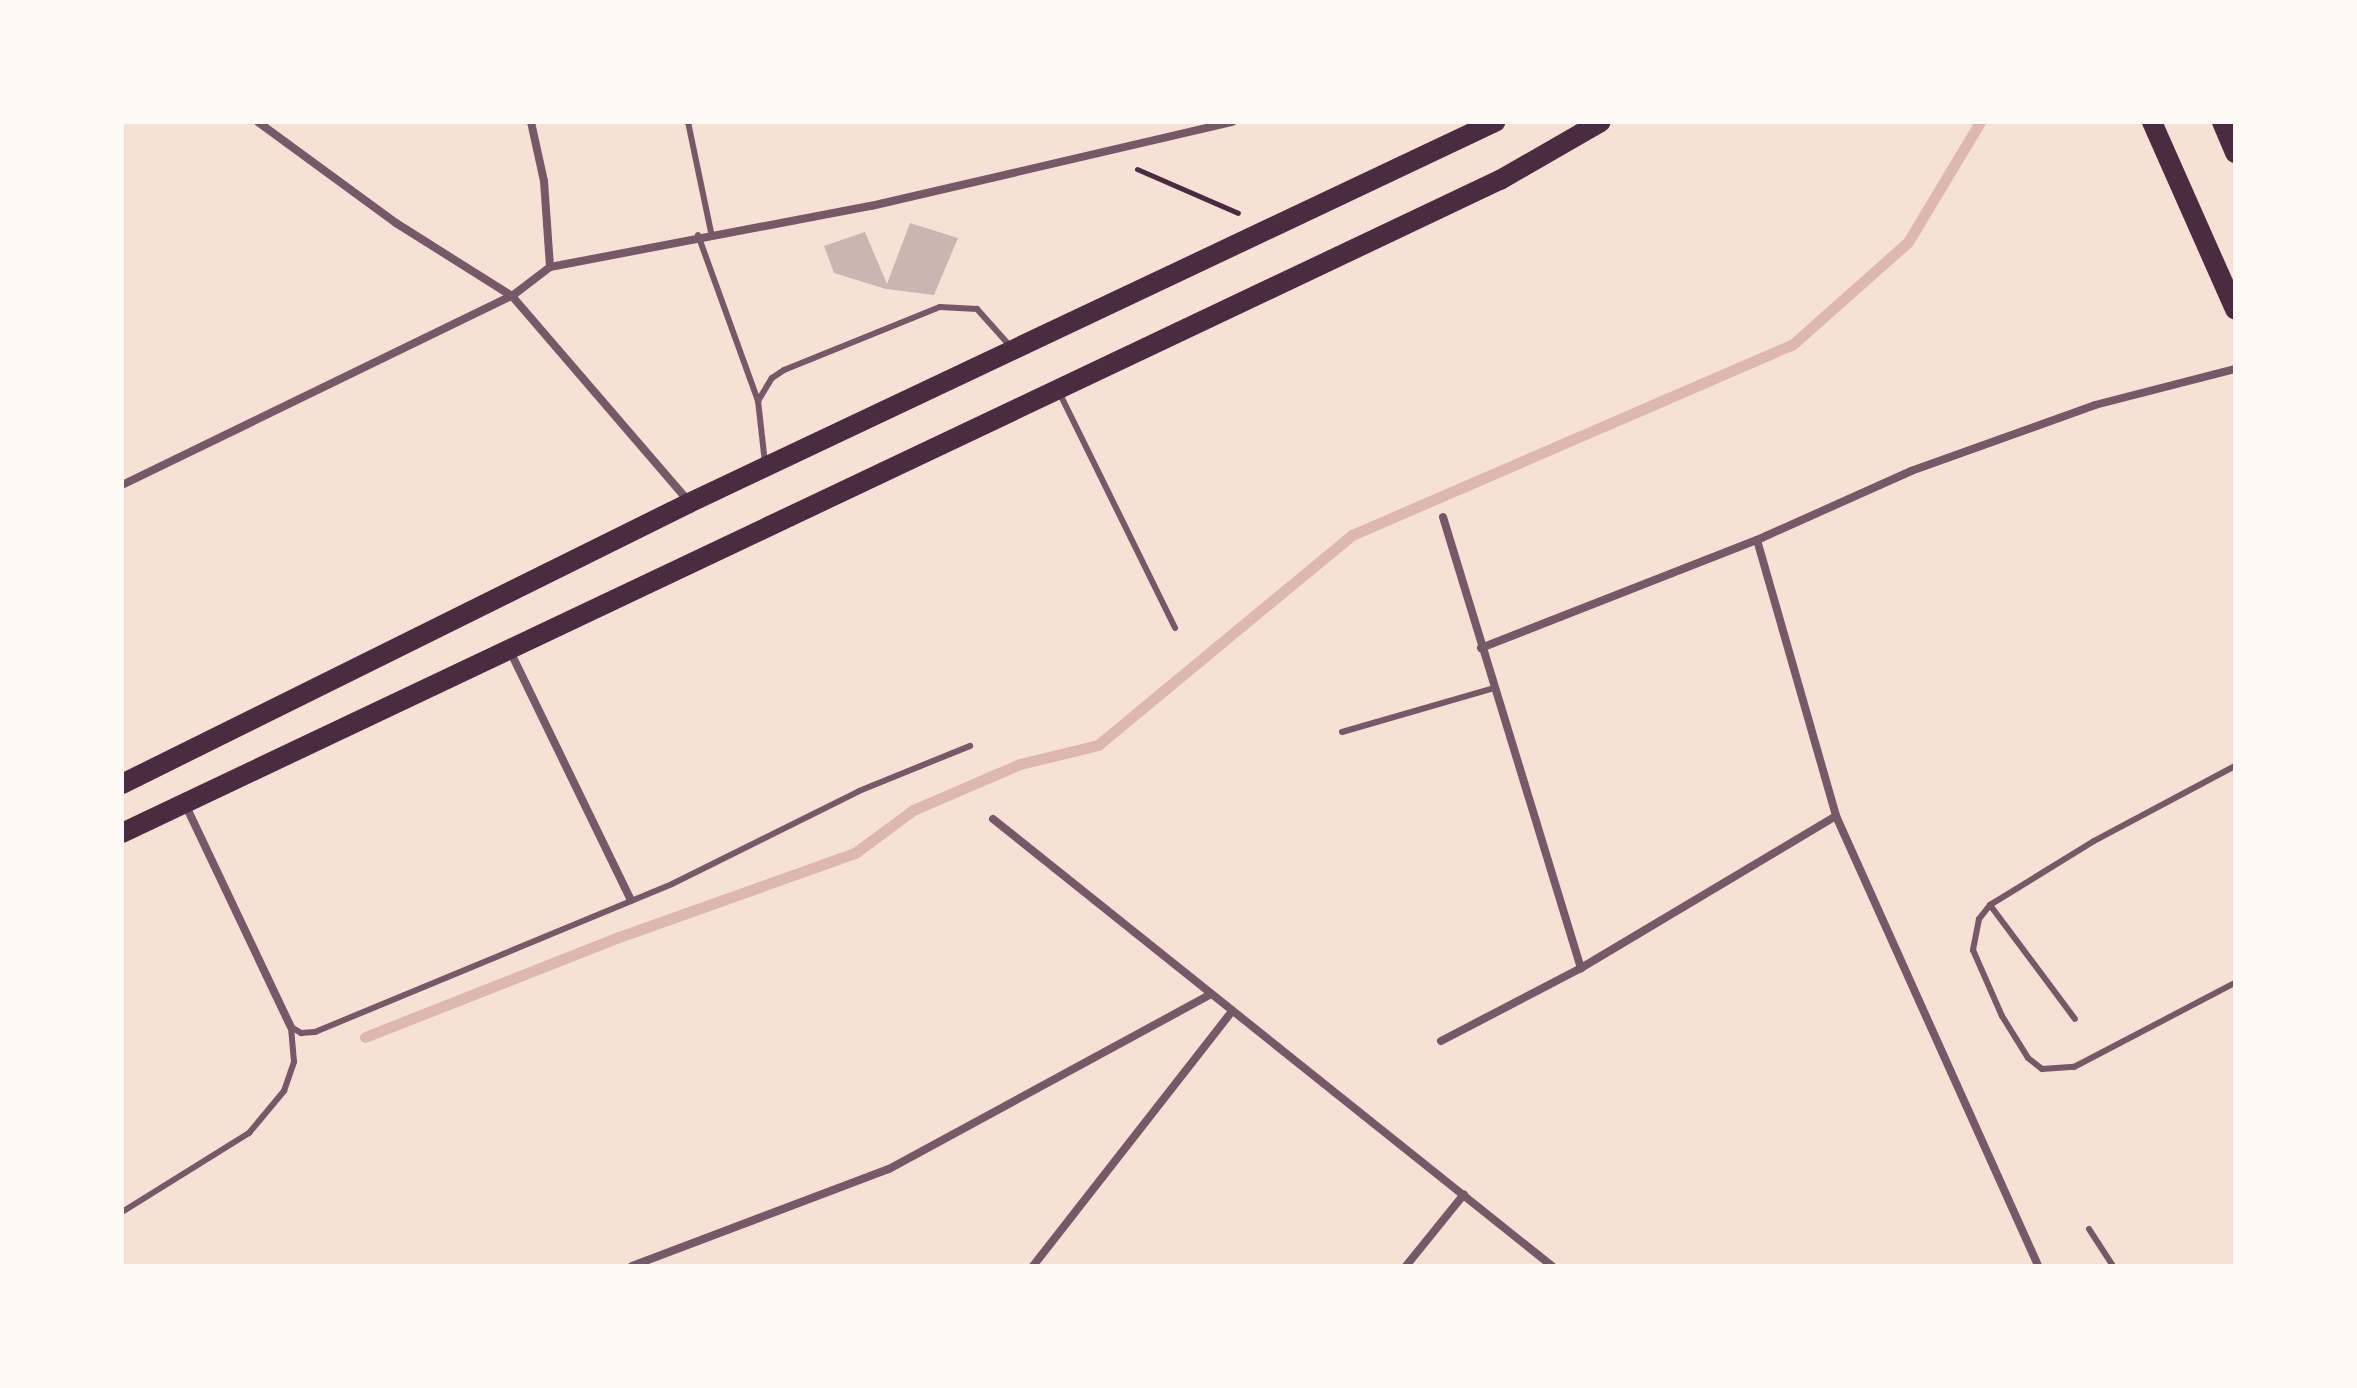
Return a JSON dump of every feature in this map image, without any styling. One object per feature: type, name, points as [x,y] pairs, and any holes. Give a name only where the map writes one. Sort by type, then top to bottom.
[{"type":"main road","points":[[122,784],[765,466],[1495,122]]},
{"type":"main road","points":[[122,833],[1500,180],[1601,122]]},
{"type":"main road","points":[[2152,122],[2235,309]]},
{"type":"main road","points":[[2222,122],[2235,153]]},
{"type":"street","points":[[258,122],[396,223],[512,296],[689,503]]},
{"type":"street","points":[[531,122],[544,181],[550,267]]},
{"type":"street","points":[[122,485],[512,296],[550,267],[711,232],[871,206],[1232,122]]},
{"type":"street","points":[[1481,648],[1757,540],[1911,471],[2095,405],[2235,369]]},
{"type":"street","points":[[1443,517],[1581,968]]},
{"type":"street","points":[[1757,540],[1836,816],[2038,1266]]},
{"type":"street","points":[[509,648],[631,900]]},
{"type":"street","points":[[184,803],[291,1027]]},
{"type":"street","points":[[1441,1041],[1581,968],[1836,816]]},
{"type":"street","points":[[993,819],[1231,1013],[1552,1266]]},
{"type":"street","points":[[632,1266],[889,1169],[1209,995]]},
{"type":"street","points":[[1033,1266],[1231,1013]]},
{"type":"street","points":[[1406,1266],[1464,1194]]},
{"type":"lane","points":[[688,122],[711,232]]},
{"type":"lane","points":[[698,235],[758,401],[765,466]]},
{"type":"lane","points":[[758,401],[772,378],[784,370],[940,307],[977,309],[1013,350]]},
{"type":"lane","points":[[1057,389],[1175,628]]},
{"type":"lane","points":[[1342,732],[1494,688]]},
{"type":"lane","points":[[291,1027],[301,1033],[315,1032],[707,869],[859,791],[970,746]]},
{"type":"lane","points":[[2235,766],[2094,841],[1990,905],[1974,934],[1979,969],[2022,1048],[2042,1069],[2074,1067],[2235,983]]},
{"type":"lane","points":[[1990,905],[2075,1019]]},
{"type":"lane","points":[[122,1212],[249,1133],[284,1091],[294,1062],[291,1027]]},
{"type":"lane","points":[[2089,1229],[2113,1266]]},
{"type":"path","points":[[1103,154],[1273,228]]},
{"type":"building","points":[[910,223],[958,238],[934,295],[886,289],[834,273],[824,246],[865,232],[887,284]]},
{"type":"waterway","points":[[365,1037],[619,937],[855,853],[913,810],[1020,764],[1098,745],[1352,535],[1792,345],[1908,242],[1980,122]]}]
